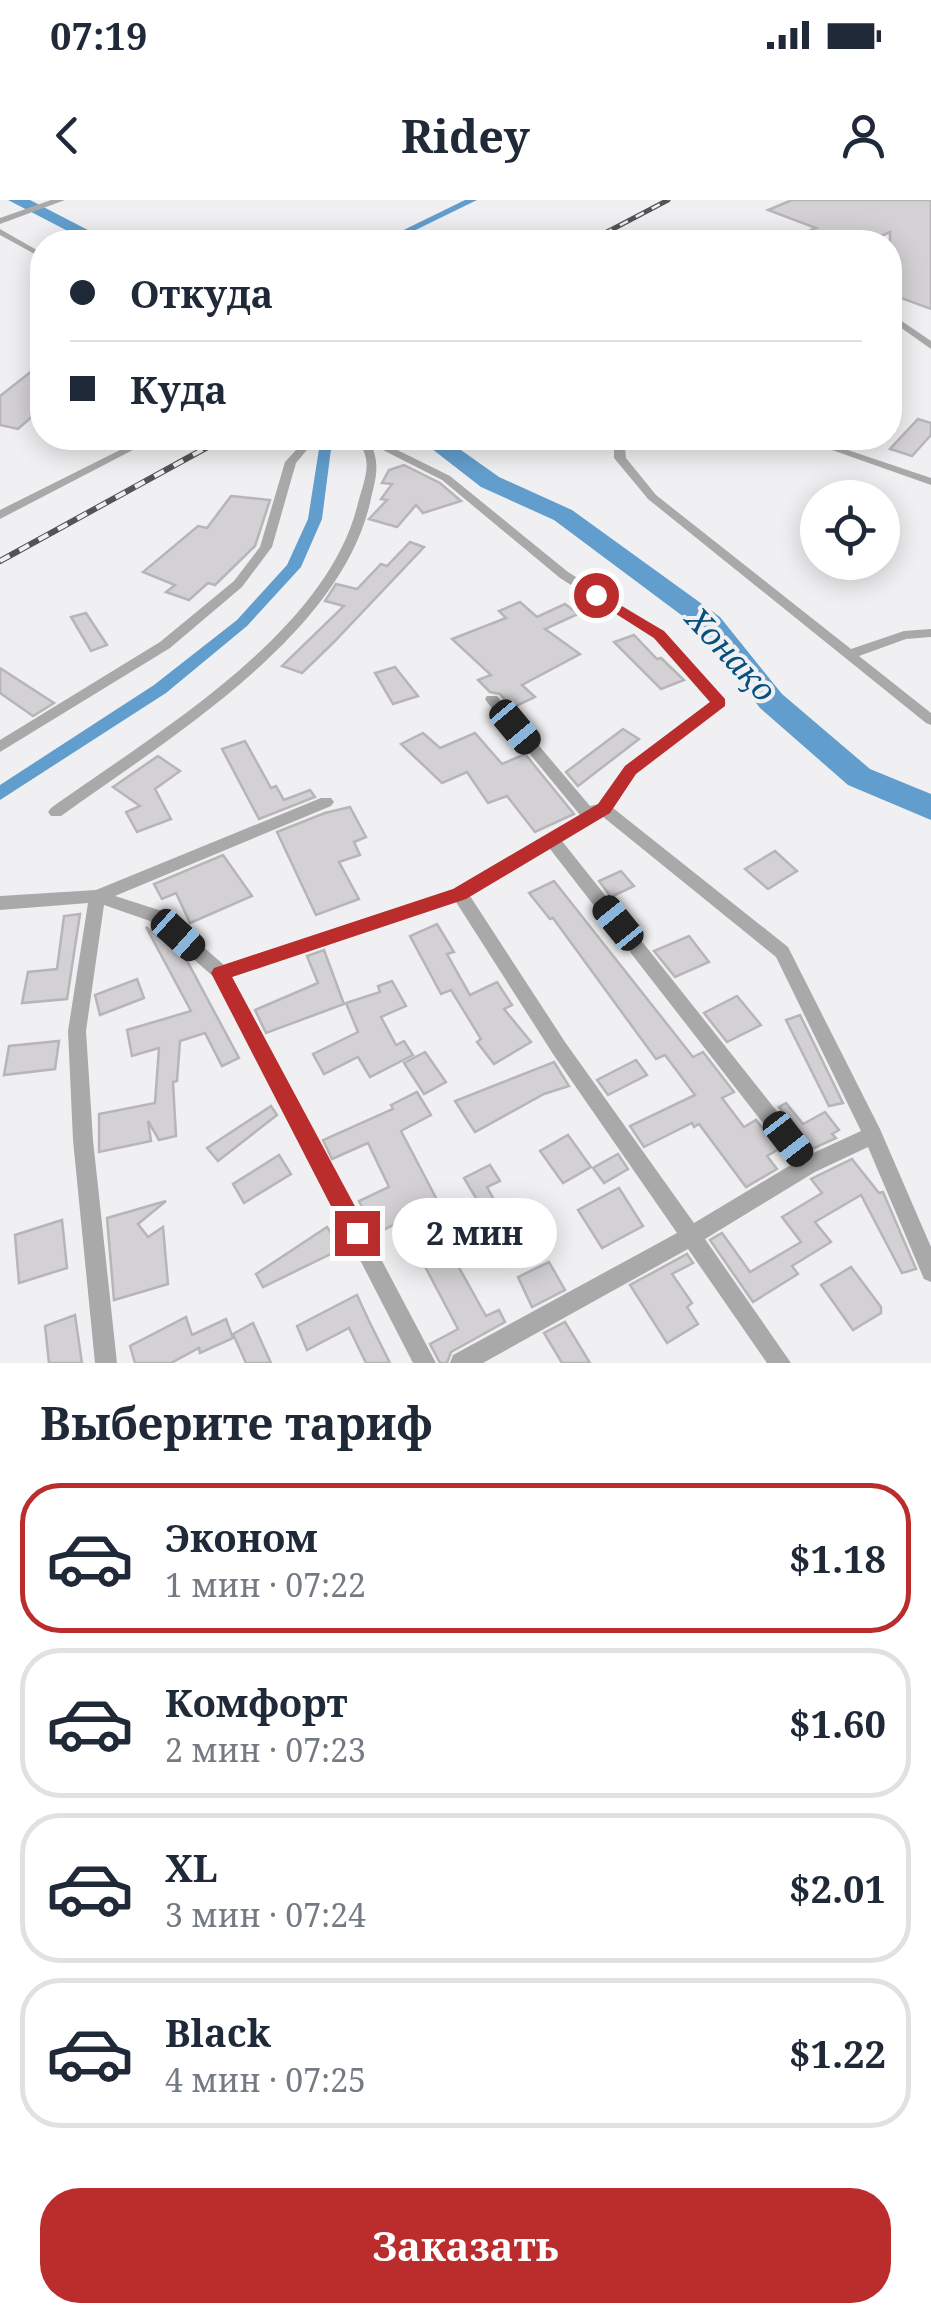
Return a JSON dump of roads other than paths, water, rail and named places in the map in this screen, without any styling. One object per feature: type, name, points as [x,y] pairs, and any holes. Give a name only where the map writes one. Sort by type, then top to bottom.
[{"type":"street","points":[[4,220],[60,200]]},
{"type":"street","points":[[0,232],[30,249]]},
{"type":"street","points":[[902,325],[931,346]]},
{"type":"street","points":[[0,515],[127,450]]},
{"type":"street","points":[[0,746],[164,645],[238,584],[266,547],[290,462],[301,450]]},
{"type":"street","points":[[56,812],[264,657],[320,596],[351,545],[373,461],[369,450]]},
{"type":"street","points":[[221,973],[460,894],[604,808],[630,770],[720,703],[659,634],[564,575],[446,478],[389,450]]},
{"type":"street","points":[[620,450],[620,458],[652,497],[931,720]]},
{"type":"street","points":[[838,450],[931,482]]},
{"type":"street","points":[[850,654],[904,635],[931,633]]},
{"type":"street","points":[[492,698],[586,812],[604,808]]},
{"type":"street","points":[[0,903],[97,896],[326,802]]},
{"type":"street","points":[[604,808],[782,952],[873,1135],[931,1272]]},
{"type":"street","points":[[552,840],[808,1166]]},
{"type":"street","points":[[460,894],[559,1048],[780,1363]]},
{"type":"street","points":[[97,896],[156,916],[221,973],[426,1363]]},
{"type":"street","points":[[97,896],[77,1031],[106,1363]]},
{"type":"street","points":[[461,1363],[690,1237],[808,1166],[873,1135]]},
{"type":"waterway","name":"Хонақо","points":[[17,200],[78,230]]},
{"type":"waterway","points":[[409,230],[472,200]]},
{"type":"waterway","points":[[0,794],[160,689],[242,623],[294,567],[315,519],[325,450]]},
{"type":"waterway","name":"Хонақо","points":[[446,450],[490,482],[563,515],[710,623],[771,701],[859,777],[931,808]]},
{"type":"railway","points":[[611,230],[668,200]]},
{"type":"railway","points":[[0,561],[202,450]]}]
